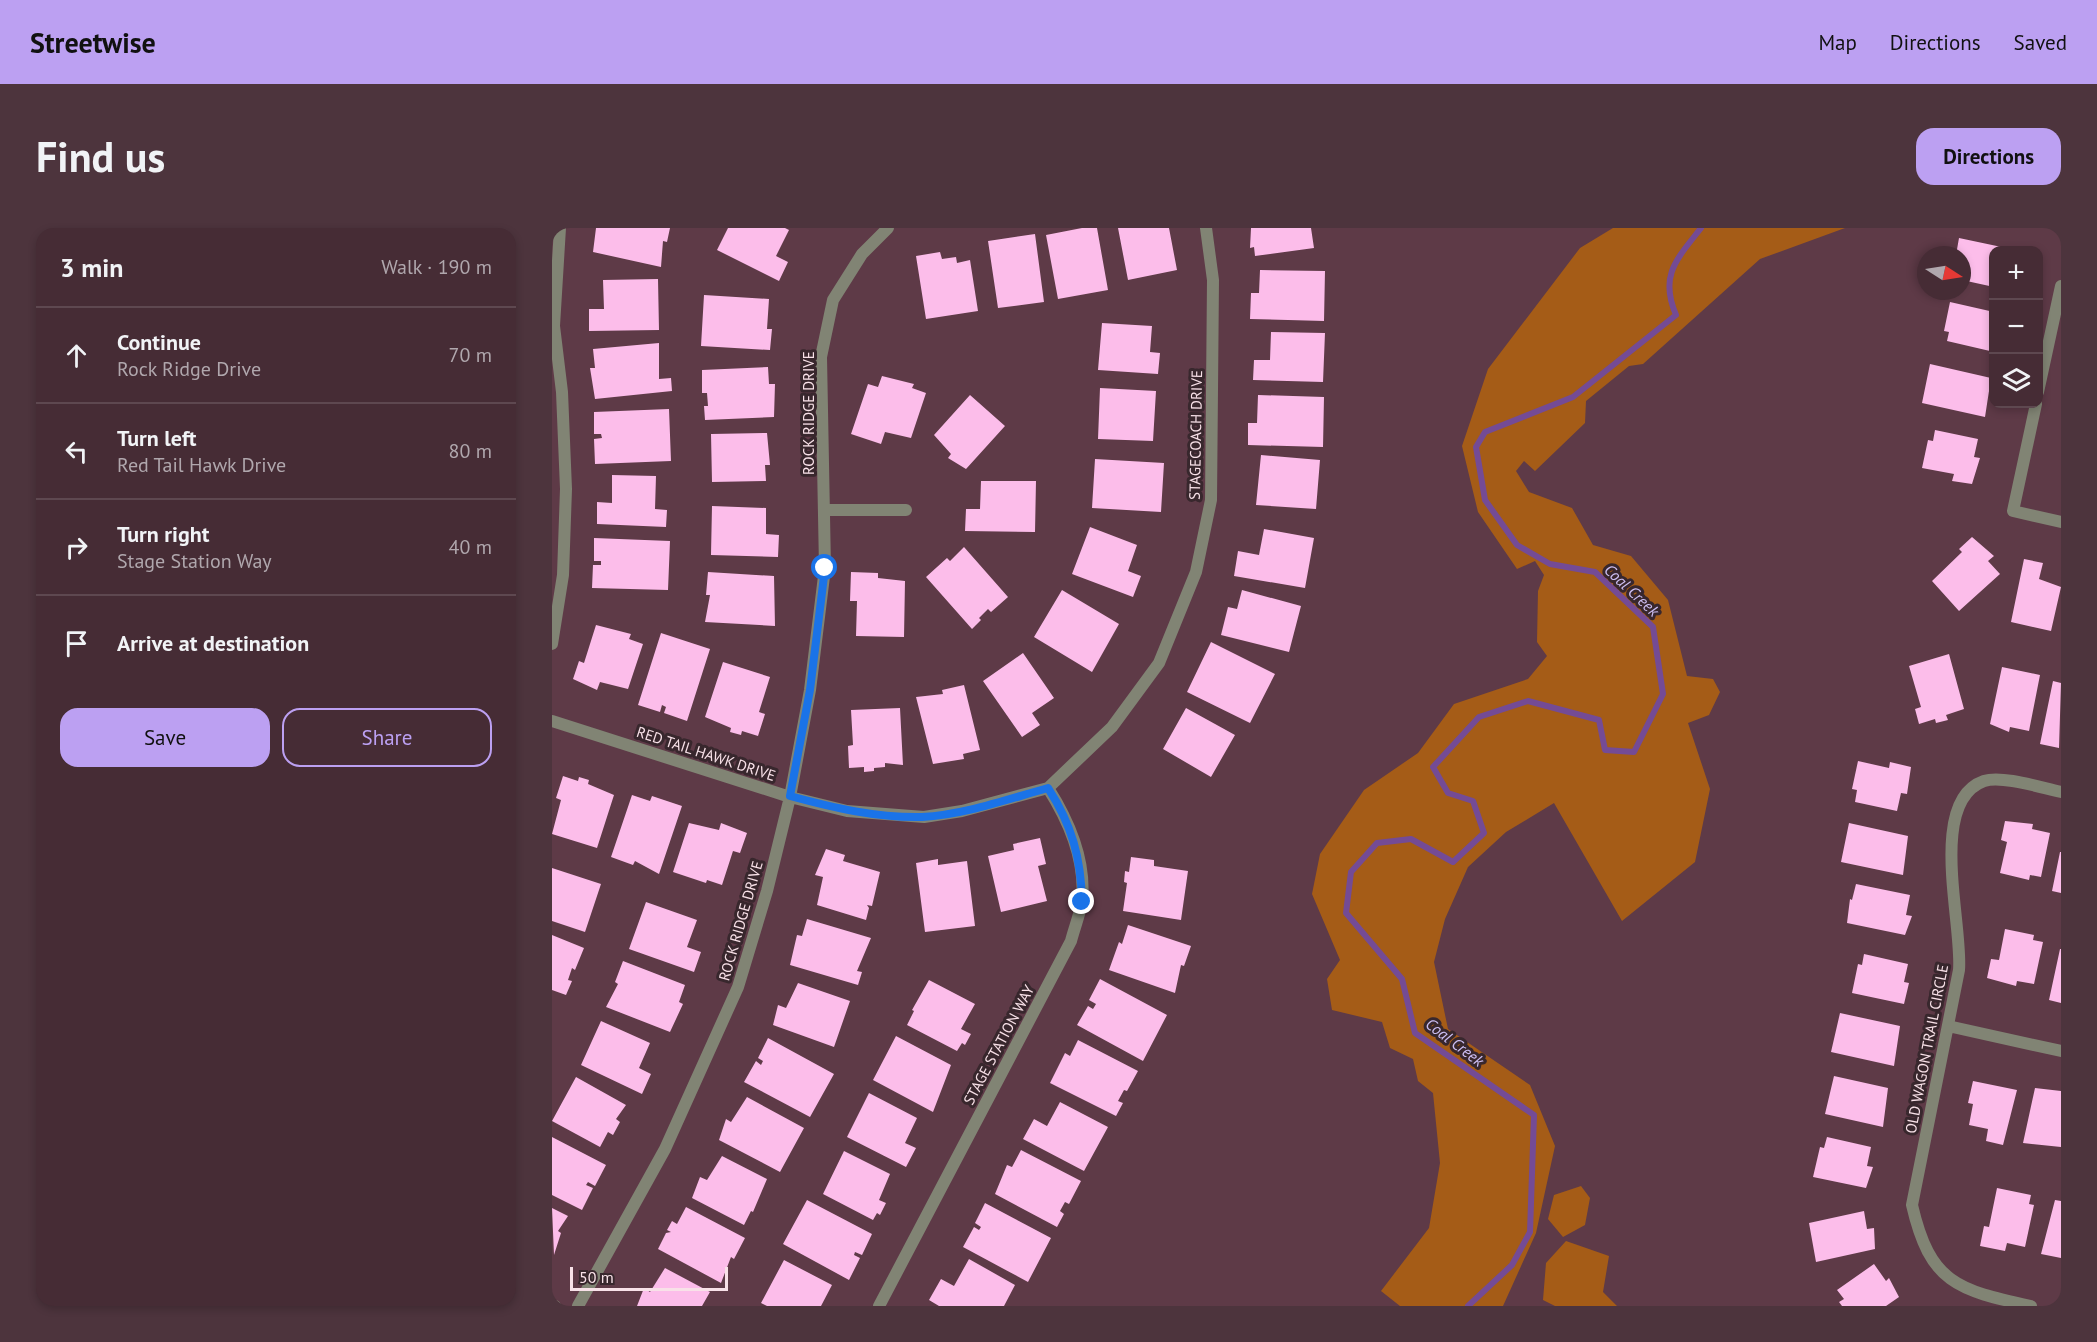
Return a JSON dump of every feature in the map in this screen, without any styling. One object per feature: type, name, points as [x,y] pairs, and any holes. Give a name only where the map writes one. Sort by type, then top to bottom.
[{"type":"street","points":[[552,644],[566,489],[562,392],[554,326],[560,228]]},
{"type":"street","name":"ROCK RIDGE DRIVE","points":[[578,1306],[665,1149],[738,987],[767,891],[790,796],[810,690],[825,568],[821,357],[833,300],[862,254],[888,228]]},
{"type":"street","name":"STAGECOACH DRIVE","points":[[1112,727],[1159,663],[1196,572],[1211,500],[1213,280],[1206,228]]},
{"type":"street","points":[[2043,369],[2061,286]]},
{"type":"street","points":[[2035,408],[2013,511],[2061,522]]},
{"type":"street","points":[[825,510],[906,510]]},
{"type":"street","name":"RED TAIL HAWK DRIVE","points":[[552,721],[790,796],[847,811],[924,817],[963,811],[1048,788],[1112,727]]},
{"type":"street","name":"OLD WAGON TRAIL CIRCLE","points":[[2031,1306],[1980,1294],[1954,1284],[1930,1260],[1918,1232],[1912,1205],[1961,949],[1952,867],[1953,826],[1960,802],[1972,788],[1985,780],[2001,780],[2061,792]]},
{"type":"street","name":"STAGE STATION WAY","points":[[879,1306],[1071,942],[1082,902],[1081,868],[1070,829],[1048,788]]},
{"type":"street","points":[[1948,1026],[2061,1051]]},
{"type":"shaded area","points":[[1613,228],[1845,228],[1760,259],[1643,364],[1629,366],[1586,401],[1585,423],[1535,471],[1524,461],[1516,471],[1529,492],[1572,508],[1593,545],[1631,556],[1668,600],[1687,676],[1713,679],[1720,692],[1709,715],[1688,723],[1710,789],[1695,862],[1622,921],[1554,803],[1506,832],[1468,867],[1445,919],[1434,962],[1448,1029],[1530,1085],[1555,1146],[1536,1233],[1503,1306],[1400,1306],[1381,1291],[1429,1228],[1440,1163],[1433,1093],[1418,1081],[1413,1059],[1390,1048],[1382,1022],[1332,1010],[1327,979],[1340,960],[1312,894],[1320,854],[1364,790],[1418,753],[1454,704],[1528,679],[1547,656],[1537,642],[1538,591],[1544,575],[1535,561],[1517,569],[1478,512],[1462,446],[1488,369],[1580,248]]},
{"type":"shaded area","points":[[1581,1186],[1590,1198],[1585,1225],[1563,1237],[1548,1219],[1554,1195]]},
{"type":"shaded area","points":[[1566,1241],[1609,1256],[1603,1292],[1617,1306],[1555,1306],[1543,1300],[1546,1263]]},
{"type":"building","points":[[596,228],[670,228],[667,242],[663,241],[661,267],[593,252]]},
{"type":"building","points":[[728,228],[785,228],[789,230],[776,256],[788,262],[779,281],[717,250]]},
{"type":"building","points":[[1082,228],[1097,228],[1108,290],[1058,299],[1046,235]]},
{"type":"building","points":[[1118,228],[1169,228],[1177,270],[1128,280]]},
{"type":"building","points":[[1251,228],[1311,228],[1314,248],[1255,256],[1254,247],[1250,248]]},
{"type":"building","points":[[1035,234],[1044,302],[998,308],[988,241]]},
{"type":"building","points":[[1959,238],[1997,246],[1989,246],[1989,286],[1971,282],[1971,246],[1958,246]]},
{"type":"building","points":[[940,252],[942,259],[956,257],[957,263],[970,260],[978,311],[926,319],[916,256]]},
{"type":"building","points":[[1260,270],[1325,271],[1324,321],[1250,319],[1251,293],[1259,293]]},
{"type":"building","points":[[658,279],[659,330],[589,331],[589,309],[604,309],[603,280]]},
{"type":"building","points":[[704,295],[769,299],[767,329],[772,329],[770,350],[701,346]]},
{"type":"building","points":[[1950,302],[1989,311],[1989,351],[1947,341],[1949,332],[1944,331]]},
{"type":"building","points":[[1102,323],[1152,326],[1150,352],[1160,353],[1158,374],[1098,370]]},
{"type":"building","points":[[1271,332],[1325,333],[1323,382],[1253,380],[1254,360],[1270,360]]},
{"type":"building","points":[[659,343],[659,379],[671,378],[672,391],[595,399],[590,368],[595,368],[593,349]]},
{"type":"building","points":[[1930,364],[1989,378],[1985,417],[1922,403]]},
{"type":"building","points":[[768,367],[769,384],[775,384],[774,417],[705,420],[704,406],[708,406],[707,393],[702,393],[702,370]]},
{"type":"building","points":[[882,376],[914,384],[912,388],[926,393],[911,438],[885,432],[881,444],[851,434],[868,384],[878,387]]},
{"type":"building","points":[[1100,388],[1156,391],[1153,441],[1098,439]]},
{"type":"building","points":[[970,395],[1005,426],[966,469],[948,458],[951,454],[934,435]]},
{"type":"building","points":[[1258,395],[1324,397],[1323,447],[1248,445],[1248,423],[1257,423]]},
{"type":"building","points":[[669,409],[671,461],[595,464],[594,439],[602,438],[601,434],[594,434],[594,412]]},
{"type":"building","points":[[1935,430],[1978,439],[1974,457],[1980,458],[1972,484],[1952,481],[1954,474],[1922,468],[1928,440],[1933,441]]},
{"type":"building","points":[[767,433],[770,465],[765,465],[766,481],[712,482],[711,434]]},
{"type":"building","points":[[1261,455],[1320,460],[1316,509],[1256,505]]},
{"type":"building","points":[[1095,459],[1164,463],[1161,512],[1092,508]]},
{"type":"building","points":[[612,475],[656,476],[655,509],[667,510],[666,527],[597,524],[597,502],[612,503]]},
{"type":"building","points":[[981,481],[1036,481],[1035,532],[965,531],[966,509],[980,509]]},
{"type":"building","points":[[712,506],[766,508],[766,534],[779,535],[778,557],[711,555]]},
{"type":"building","points":[[1090,527],[1137,545],[1128,571],[1141,576],[1133,597],[1072,574]]},
{"type":"building","points":[[1264,529],[1314,538],[1305,588],[1234,576],[1238,551],[1259,555]]},
{"type":"building","points":[[1972,537],[1994,556],[1988,561],[2000,574],[1959,611],[1932,581],[1962,552],[1959,549]]},
{"type":"building","points":[[594,538],[670,541],[668,590],[592,588],[593,565],[601,565],[601,561],[594,561]]},
{"type":"building","points":[[964,547],[1008,597],[991,612],[988,609],[972,629],[926,577],[947,558],[950,561]]},
{"type":"building","points":[[2024,559],[2043,563],[2039,579],[2061,587],[2051,631],[2011,622]]},
{"type":"building","points":[[708,572],[774,576],[775,626],[705,622],[710,595],[706,595]]},
{"type":"building","points":[[851,572],[878,573],[878,578],[905,581],[904,637],[856,636],[857,601],[850,601]]},
{"type":"building","points":[[1062,590],[1119,624],[1092,672],[1034,637]]},
{"type":"building","points":[[1242,590],[1301,606],[1289,652],[1221,635],[1228,607],[1237,609]]},
{"type":"building","points":[[596,625],[631,634],[629,639],[643,644],[628,689],[600,682],[597,690],[573,679],[579,661],[584,663]]},
{"type":"building","points":[[661,633],[710,649],[687,721],[664,713],[666,707],[662,705],[660,712],[638,705]]},
{"type":"building","points":[[1211,642],[1275,674],[1250,723],[1187,692]]},
{"type":"building","points":[[1023,653],[1054,698],[1032,713],[1040,725],[1022,737],[983,681]]},
{"type":"building","points":[[1949,654],[1964,709],[1946,715],[1948,720],[1936,723],[1935,719],[1919,724],[1915,709],[1921,707],[1909,666]]},
{"type":"building","points":[[723,662],[770,677],[759,712],[765,714],[758,736],[742,731],[741,735],[730,732],[731,728],[705,717]]},
{"type":"building","points":[[2002,667],[2040,675],[2029,731],[2010,727],[2009,732],[1990,724]]},
{"type":"building","points":[[2053,681],[2061,683],[2059,748],[2040,744]]},
{"type":"building","points":[[964,685],[980,750],[963,754],[964,759],[933,764],[916,697],[943,694],[942,690]]},
{"type":"building","points":[[900,708],[903,765],[885,763],[885,767],[864,772],[864,767],[849,768],[848,746],[853,745],[851,710]]},
{"type":"building","points":[[1186,708],[1235,735],[1211,777],[1163,749]]},
{"type":"building","points":[[1858,761],[1889,768],[1890,762],[1911,767],[1907,794],[1901,793],[1897,811],[1855,802],[1857,790],[1852,789]]},
{"type":"building","points":[[563,776],[578,781],[579,777],[589,780],[588,784],[614,795],[597,848],[552,834],[561,800],[556,798]]},
{"type":"building","points":[[632,795],[650,801],[652,796],[682,806],[659,874],[635,861],[633,865],[611,857]]},
{"type":"building","points":[[2005,821],[2033,824],[2032,829],[2050,833],[2041,877],[2030,875],[2029,880],[2000,873],[2007,842],[2001,840]]},
{"type":"building","points":[[689,823],[719,830],[721,823],[747,833],[740,853],[733,851],[722,885],[707,880],[706,883],[673,872]]},
{"type":"building","points":[[1849,823],[1908,836],[1903,875],[1841,862]]},
{"type":"building","points":[[1040,838],[1046,864],[1038,866],[1047,901],[1001,912],[988,856],[1014,850],[1013,844]]},
{"type":"building","points":[[826,849],[845,855],[843,861],[880,872],[872,906],[867,905],[869,908],[866,920],[817,905],[823,877],[815,875]]},
{"type":"building","points":[[2061,852],[2061,893],[2052,891]]},
{"type":"building","points":[[1131,857],[1154,860],[1154,866],[1188,871],[1181,920],[1123,911],[1127,883],[1124,882],[1125,871],[1129,872]]},
{"type":"building","points":[[938,859],[938,865],[967,861],[975,926],[925,932],[916,863]]},
{"type":"building","points":[[552,868],[601,884],[585,932],[552,921]]},
{"type":"building","points":[[1856,884],[1910,895],[1906,915],[1912,916],[1905,935],[1847,923],[1850,899],[1852,900]]},
{"type":"building","points":[[646,902],[697,920],[687,947],[701,952],[694,972],[629,949]]},
{"type":"building","points":[[807,919],[871,938],[857,971],[862,972],[858,985],[790,965],[797,935],[802,936]]},
{"type":"building","points":[[1128,925],[1191,946],[1184,966],[1181,965],[1175,993],[1109,970],[1119,942],[1122,944]]},
{"type":"building","points":[[2005,929],[2034,935],[2033,940],[2043,942],[2034,984],[2017,981],[2016,986],[1987,978],[1991,959],[1999,960]]},
{"type":"building","points":[[552,935],[584,948],[575,970],[572,968],[568,980],[572,981],[566,995],[552,990]]},
{"type":"building","points":[[2061,949],[2061,1003],[2049,1000]]},
{"type":"building","points":[[1864,954],[1908,964],[1904,982],[1909,983],[1904,1004],[1852,993],[1858,964],[1862,965]]},
{"type":"building","points":[[623,961],[685,985],[679,1002],[683,1004],[670,1032],[606,1007],[618,984],[615,982]]},
{"type":"building","points":[[1100,979],[1167,1015],[1143,1061],[1077,1025],[1088,1006],[1093,1009],[1096,1004],[1089,1000]]},
{"type":"building","points":[[929,980],[975,1004],[961,1029],[971,1034],[965,1045],[962,1043],[957,1051],[907,1025],[914,1011],[912,1010]]},
{"type":"building","points":[[798,983],[850,1001],[834,1047],[773,1025],[778,1005],[786,1008]]},
{"type":"building","points":[[1840,1013],[1900,1026],[1894,1066],[1831,1052]]},
{"type":"building","points":[[601,1021],[650,1043],[639,1068],[651,1074],[642,1094],[581,1065]]},
{"type":"building","points":[[896,1036],[951,1065],[933,1112],[873,1080]]},
{"type":"building","points":[[768,1038],[834,1074],[810,1117],[744,1082],[756,1061],[761,1065],[763,1061],[758,1058]]},
{"type":"building","points":[[1078,1040],[1138,1071],[1127,1091],[1124,1090],[1118,1101],[1123,1103],[1116,1116],[1050,1083],[1065,1053],[1070,1056]]},
{"type":"building","points":[[1834,1076],[1888,1088],[1883,1127],[1825,1114]]},
{"type":"building","points":[[576,1077],[626,1105],[616,1119],[620,1122],[613,1135],[608,1132],[600,1147],[552,1121]]},
{"type":"building","points":[[1973,1081],[2017,1090],[2003,1145],[1986,1141],[1988,1129],[1969,1125],[1973,1104],[1968,1103]]},
{"type":"building","points":[[2035,1088],[2061,1091],[2061,1147],[2023,1143]]},
{"type":"building","points":[[869,1093],[917,1118],[905,1143],[916,1148],[906,1167],[847,1137]]},
{"type":"building","points":[[747,1097],[804,1128],[780,1172],[719,1140],[726,1119],[731,1122]]},
{"type":"building","points":[[1060,1102],[1108,1127],[1084,1171],[1023,1139],[1034,1119],[1047,1126]]},
{"type":"building","points":[[552,1137],[606,1165],[595,1186],[588,1182],[586,1185],[593,1188],[582,1210],[552,1195]]},
{"type":"building","points":[[1827,1137],[1871,1147],[1867,1166],[1873,1167],[1866,1188],[1813,1177],[1820,1147],[1824,1148]]},
{"type":"building","points":[[1021,1150],[1081,1181],[1069,1204],[1065,1202],[1060,1211],[1064,1214],[1057,1227],[995,1194],[1007,1165],[1012,1167]]},
{"type":"building","points":[[844,1151],[890,1174],[879,1200],[886,1203],[880,1215],[877,1213],[873,1220],[823,1194]]},
{"type":"building","points":[[722,1156],[767,1179],[753,1212],[751,1211],[744,1225],[692,1198],[700,1177],[707,1180]]},
{"type":"building","points":[[1997,1188],[2031,1195],[2029,1204],[2034,1205],[2025,1247],[2007,1243],[2005,1251],[1980,1246],[1984,1226],[1989,1227]]},
{"type":"building","points":[[807,1200],[872,1234],[862,1255],[855,1252],[854,1255],[860,1258],[849,1280],[783,1244]]},
{"type":"building","points":[[2055,1200],[2061,1201],[2061,1258],[2041,1254]]},
{"type":"building","points":[[985,1203],[1051,1238],[1028,1282],[963,1247],[974,1227],[979,1230],[981,1227],[975,1223]]},
{"type":"building","points":[[686,1207],[745,1238],[734,1259],[731,1257],[721,1283],[658,1249],[666,1233],[671,1232],[667,1230],[672,1221],[677,1224]]},
{"type":"building","points":[[552,1208],[568,1216],[558,1231],[561,1233],[554,1255]]},
{"type":"building","points":[[1864,1211],[1867,1229],[1874,1228],[1875,1249],[1816,1262],[1809,1223]]},
{"type":"building","points":[[969,1259],[1015,1285],[1004,1306],[939,1306],[929,1300],[941,1279],[954,1286]]},
{"type":"building","points":[[784,1260],[832,1285],[821,1306],[767,1306],[761,1303]]},
{"type":"building","points":[[1874,1264],[1886,1281],[1889,1278],[1899,1297],[1886,1306],[1842,1306],[1839,1302],[1844,1299],[1837,1290]]},
{"type":"building","points":[[665,1268],[710,1292],[702,1306],[637,1306],[644,1288],[650,1292]]},
{"type":"waterway","name":"Coal Creek","points":[[1468,1306],[1512,1265],[1530,1232],[1534,1115],[1415,1033],[1402,979],[1346,913],[1351,872],[1377,843],[1411,839],[1453,862],[1484,833],[1473,801],[1448,793],[1433,767],[1479,717],[1528,701],[1599,720],[1605,750],[1634,752],[1663,694],[1653,627],[1595,572],[1550,564],[1517,545],[1485,500],[1476,447],[1485,432],[1573,397],[1676,315],[1669,289],[1670,278],[1678,259],[1701,228]]},
{"type":"route","points":[[825,568],[810,690],[790,796],[847,811],[886,816],[924,817],[963,811],[1048,788],[1070,829],[1081,868],[1082,902]]}]
